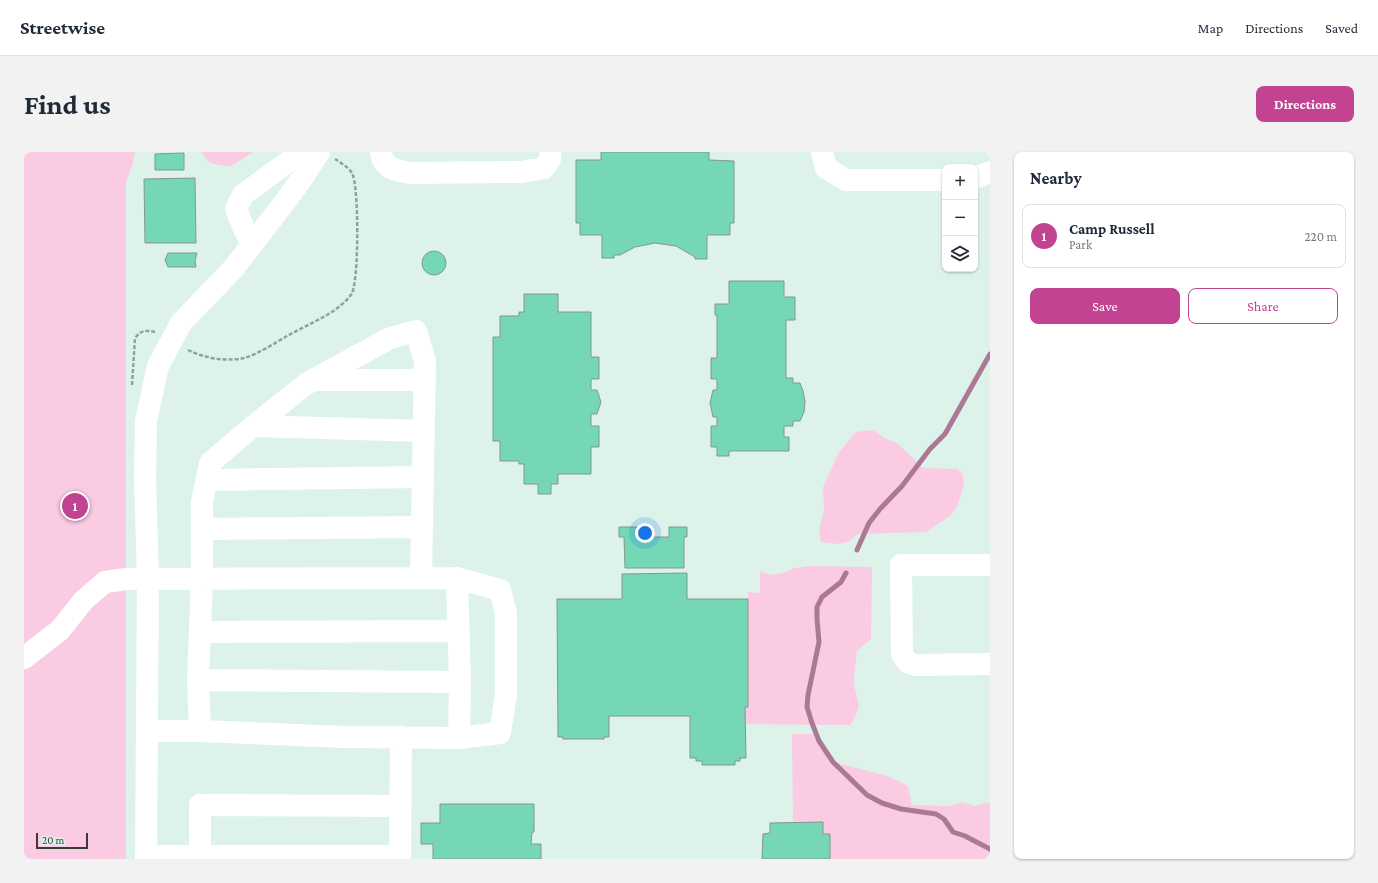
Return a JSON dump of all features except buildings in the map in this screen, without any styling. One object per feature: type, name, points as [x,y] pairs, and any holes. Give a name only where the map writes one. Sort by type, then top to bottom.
[{"type":"street","points":[[252,244],[236,209],[243,195],[289,161],[312,152]]},
{"type":"street","points":[[319,152],[303,177],[233,269],[181,323],[158,366],[146,421],[145,478],[148,579],[146,858],[400,857],[401,737]]},
{"type":"street","points":[[381,152],[381,156],[387,166],[395,170],[410,173],[482,173],[521,172],[544,168],[550,158],[550,152]]},
{"type":"street","points":[[822,152],[826,168],[846,180],[942,180]]},
{"type":"street","points":[[978,177],[990,172]]},
{"type":"street","points":[[200,731],[198,680],[202,579],[202,502],[210,463],[306,384],[390,338],[416,331],[425,361],[420,578]]},
{"type":"street","points":[[314,380],[424,380]]},
{"type":"street","points":[[254,426],[424,430]]},
{"type":"street","points":[[207,480],[423,476]]},
{"type":"street","points":[[202,529],[422,527]]},
{"type":"street","points":[[990,565],[901,565],[901,615],[902,654],[906,661],[910,664],[990,664]]},
{"type":"street","points":[[24,658],[60,630],[84,600],[105,582],[126,579],[457,578],[500,590],[506,613],[506,694],[500,733],[459,738],[344,737],[200,731],[147,731]]},
{"type":"street","points":[[457,578],[457,631],[460,682],[459,738]]},
{"type":"street","points":[[200,632],[457,631]]},
{"type":"street","points":[[198,680],[460,682]]},
{"type":"street","points":[[200,858],[200,805],[400,806]]},
{"type":"shaded area","points":[[24,152],[135,152],[133,163],[126,181],[126,859],[24,859]]},
{"type":"shaded area","points":[[201,152],[253,152],[230,167],[210,163]]},
{"type":"shaded area","points":[[873,430],[886,439],[898,444],[923,468],[957,469],[963,474],[964,485],[957,507],[950,516],[926,532],[858,534],[848,542],[836,544],[821,542],[819,531],[824,510],[823,487],[839,452],[856,432]]},
{"type":"shaded area","points":[[809,566],[872,567],[871,639],[857,651],[855,669],[854,680],[859,706],[858,711],[850,725],[745,724],[745,707],[748,707],[748,592],[760,593],[760,571],[770,575]]},
{"type":"shaded area","points":[[792,734],[817,734],[819,741],[833,762],[888,776],[908,786],[912,805],[948,806],[963,802],[974,806],[990,802],[990,859],[830,859],[830,834],[823,834],[823,823],[793,822]]},
{"type":"waterway","points":[[857,550],[869,523],[902,486],[930,449],[945,434],[990,354]]},
{"type":"waterway","points":[[846,573],[841,582],[822,597],[817,607],[819,642],[807,707],[819,741],[833,762],[867,795],[882,803],[901,809],[936,814],[944,819],[953,832],[965,836],[990,849]]},
{"type":"place","name":"Camp Russell","points":[[75,506]]}]
